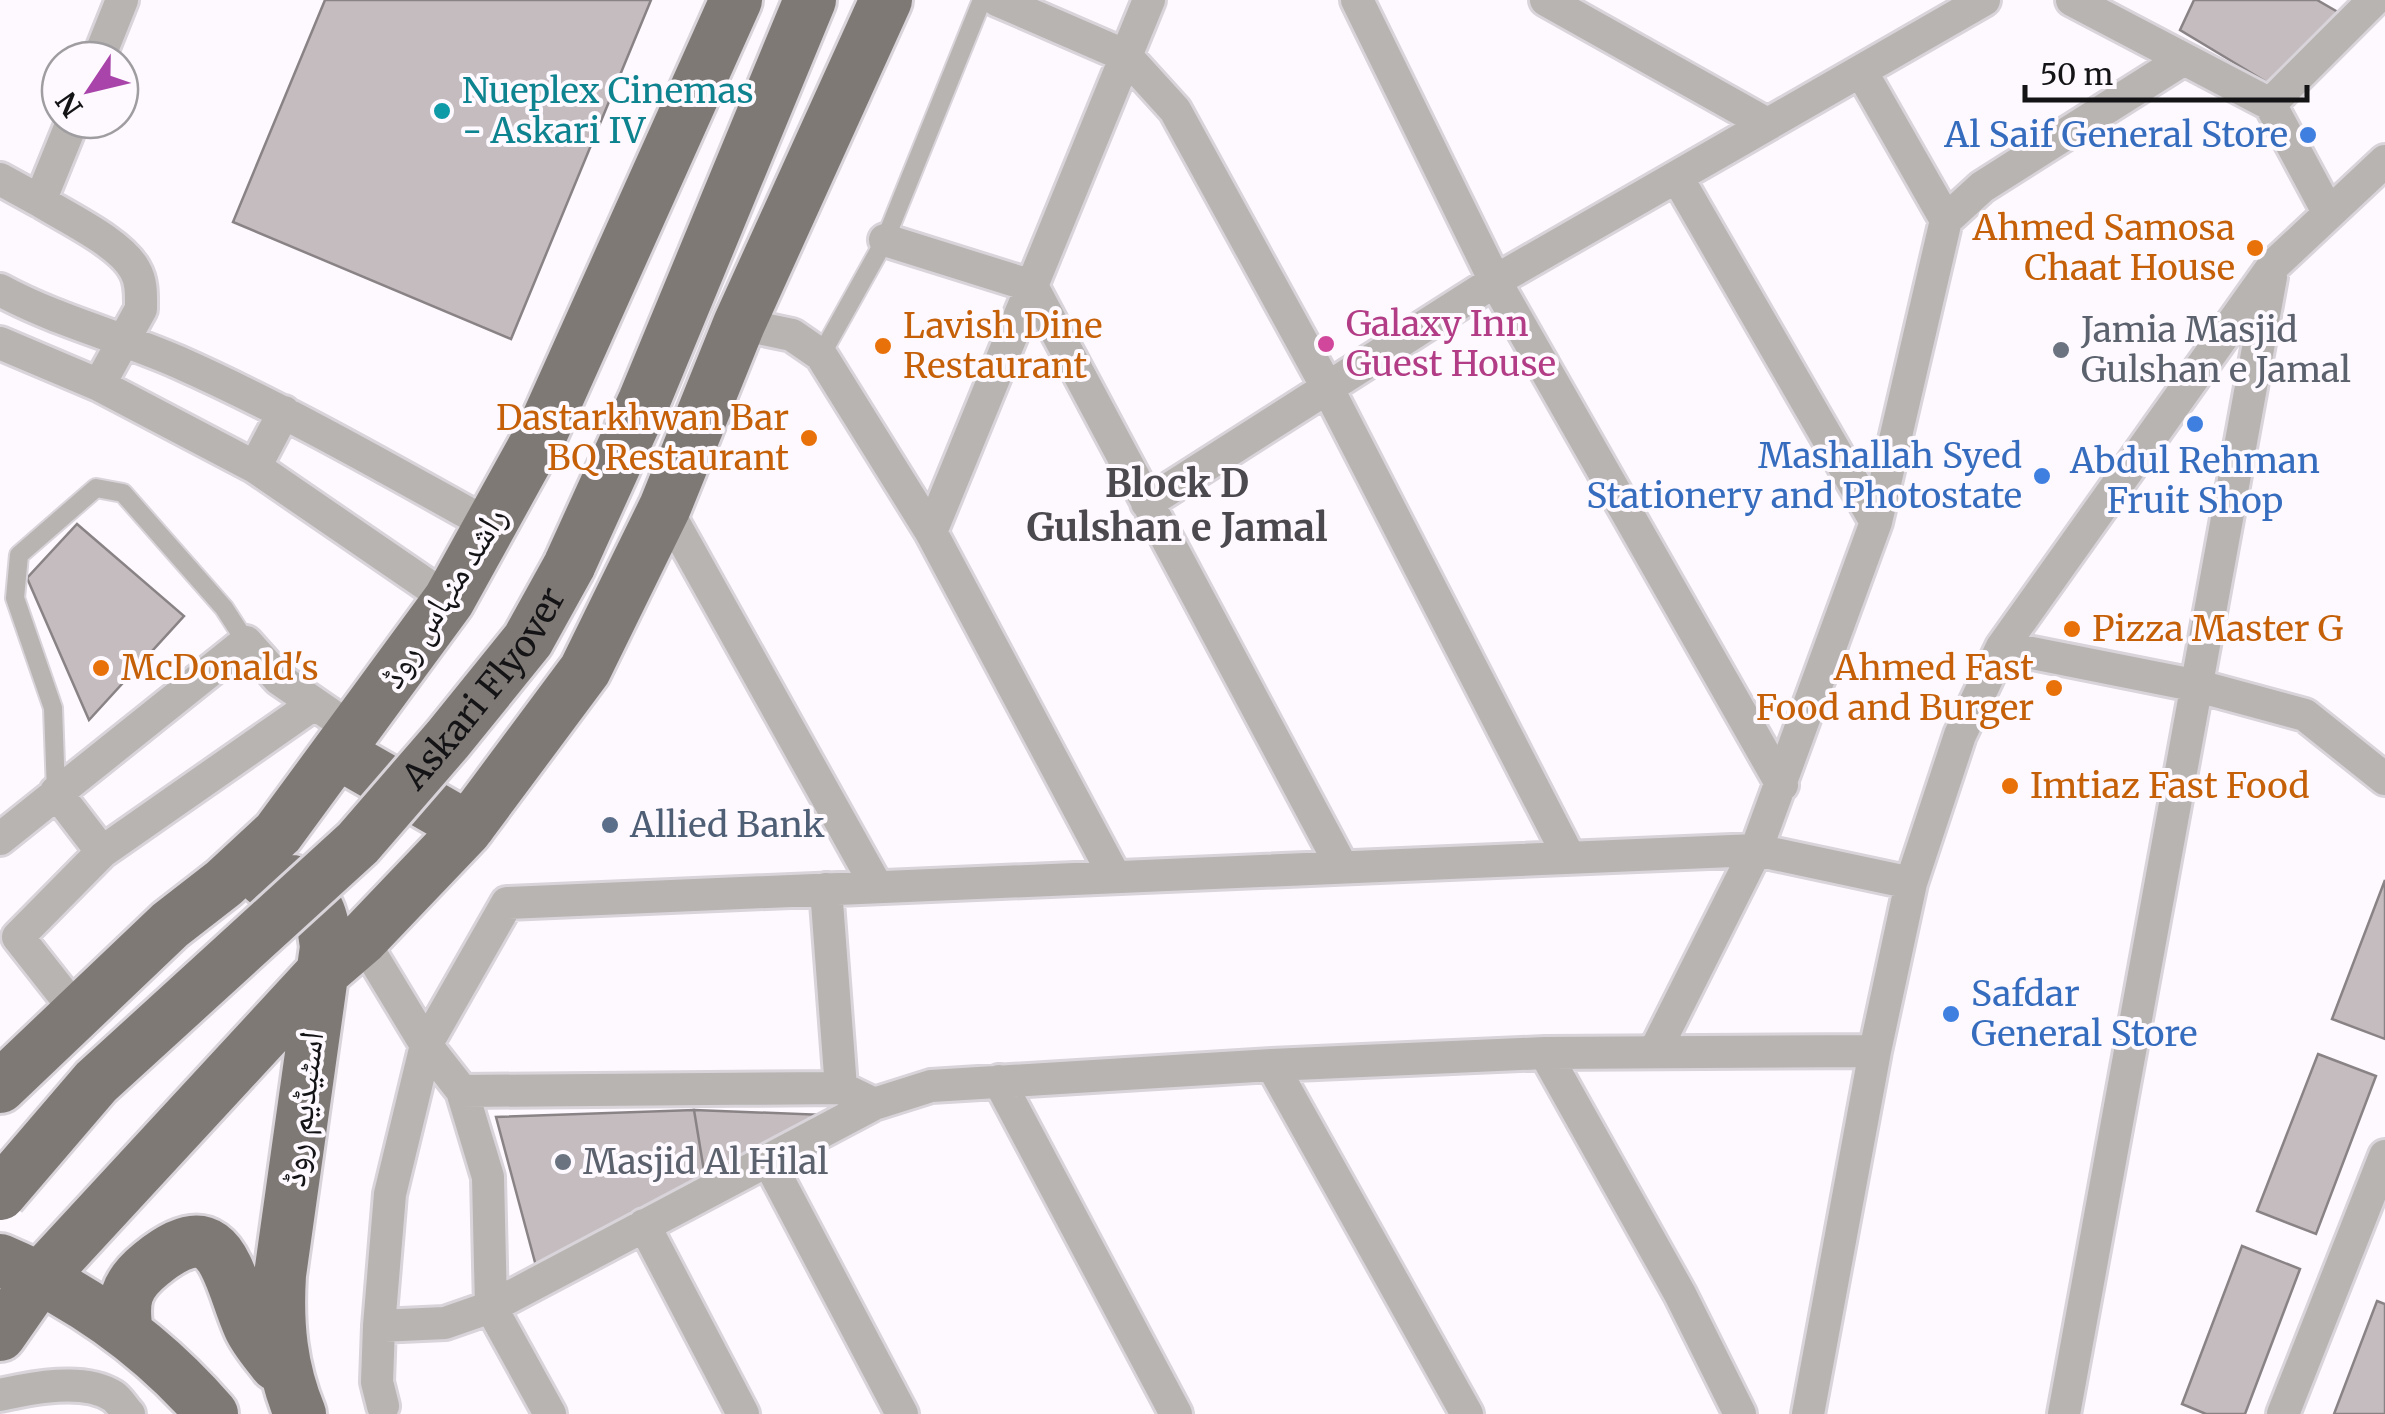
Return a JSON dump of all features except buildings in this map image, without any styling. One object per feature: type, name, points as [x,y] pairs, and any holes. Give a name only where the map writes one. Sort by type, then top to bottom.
[{"type":"main road","name":"راشد منہاس روڈ","points":[[0,1087],[170,925],[278,834],[335,729],[449,600],[543,430],[736,0]]},
{"type":"main road","name":"Askari Flyover","points":[[0,1194],[96,1082],[358,843],[528,640],[569,566],[644,401],[810,0]]},
{"type":"main road","points":[[0,1335],[20,1269],[319,976],[362,939],[470,825],[586,670],[665,506],[739,324],[886,0]]},
{"type":"main road","points":[[335,729],[455,820],[470,825]]},
{"type":"main road","name":"اسٹیڈیم روڈ","points":[[224,883],[292,881],[315,899],[323,922],[326,946],[280,1274],[278,1321],[293,1397]]},
{"type":"main road","points":[[128,1333],[126,1302],[134,1278],[181,1244],[197,1241],[210,1246],[232,1274],[250,1328],[293,1397]]},
{"type":"main road","points":[[20,1269],[76,1298],[128,1333],[168,1365],[212,1414]]},
{"type":"street","points":[[106,40],[122,0]]},
{"type":"street","points":[[997,0],[1126,56],[1174,110],[1328,388],[1568,858]]},
{"type":"street","points":[[931,532],[1149,0]]},
{"type":"street","points":[[1357,0],[1495,282],[1782,784]]},
{"type":"street","points":[[1546,0],[1768,124]]},
{"type":"street","points":[[1147,503],[1495,282],[1984,0]]},
{"type":"street","points":[[2072,0],[2270,104],[2328,212]]},
{"type":"street","points":[[2270,104],[2374,0]]},
{"type":"street","points":[[1655,1051],[1756,850],[1876,522],[1946,220],[1982,188],[2184,59]]},
{"type":"street","points":[[1861,71],[1946,220]]},
{"type":"street","points":[[40,201],[65,140]]},
{"type":"street","points":[[1808,1414],[1875,1052],[1911,883],[1960,734],[2002,647],[2273,266],[2385,161]]},
{"type":"street","points":[[1677,176],[1876,522]]},
{"type":"street","points":[[0,179],[119,250],[134,268],[141,309],[98,385]]},
{"type":"street","points":[[885,240],[1032,286],[1342,867]]},
{"type":"street","points":[[2064,1414],[2273,266]]},
{"type":"street","points":[[0,290],[56,317],[125,340],[284,412],[491,526]]},
{"type":"street","points":[[739,324],[792,336],[822,355],[931,532],[1115,877]]},
{"type":"street","points":[[5,350],[98,385],[255,467],[449,600]]},
{"type":"street","points":[[255,467],[284,412]]},
{"type":"street","points":[[665,506],[876,886]]},
{"type":"street","points":[[0,839],[246,642],[279,679],[335,729],[102,852],[18,936],[77,1012]]},
{"type":"street","points":[[2002,647],[2198,686],[2305,715],[2385,779]]},
{"type":"street","points":[[56,792],[102,852]]},
{"type":"street","points":[[386,1410],[377,1382],[390,1194],[426,1045],[507,903],[1756,850],[1911,883]]},
{"type":"street","points":[[826,889],[841,1088]]},
{"type":"street","points":[[362,939],[426,1045],[462,1091],[488,1177],[491,1306],[550,1414]]},
{"type":"street","points":[[379,1326],[445,1323],[491,1306],[874,1104],[930,1086],[1545,1053],[1875,1052]]},
{"type":"street","points":[[1545,1053],[1680,1294],[1740,1414]]},
{"type":"street","points":[[1272,1065],[1467,1414]]},
{"type":"street","points":[[999,1082],[1176,1414]]},
{"type":"street","points":[[462,1091],[841,1088],[874,1104]]},
{"type":"street","points":[[2283,1414],[2385,1156]]},
{"type":"street","points":[[768,1160],[902,1414]]},
{"type":"street","points":[[644,1225],[742,1414]]},
{"type":"street","points":[[0,1395],[75,1385],[112,1395],[129,1414]]},
{"type":"lane","points":[[822,355],[885,240],[982,0]]},
{"type":"lane","points":[[56,792],[53,708],[15,598],[19,555],[96,488],[123,493],[224,608],[246,642]]},
{"type":"place","name":"Nueplex Cinemas - Askari IV","points":[[442,111]]},
{"type":"place","name":"Al Saif General Store","points":[[2308,135]]},
{"type":"place","name":"Ahmed Samosa Chaat House","points":[[2255,248]]},
{"type":"place","name":"Galaxy Inn Guest House","points":[[1326,344]]},
{"type":"place","name":"Lavish Dine Restaurant","points":[[883,346]]},
{"type":"place","name":"Jamia Masjid Gulshan e Jamal","points":[[2061,350]]},
{"type":"place","name":"Abdul Rehman Fruit Shop","points":[[2195,424]]},
{"type":"place","name":"Dastarkhwan Bar BQ Restaurant","points":[[809,438]]},
{"type":"place","name":"Mashallah Syed Stationery and Photostate","points":[[2042,476]]},
{"type":"place","name":"Pizza Master G","points":[[2072,629]]},
{"type":"place","name":"McDonald's","points":[[101,668]]},
{"type":"place","name":"Ahmed Fast Food and Burger","points":[[2054,688]]},
{"type":"place","name":"Imtiaz Fast Food","points":[[2010,786]]},
{"type":"place","name":"Allied Bank","points":[[610,825]]},
{"type":"place","name":"Safdar General Store","points":[[1951,1014]]},
{"type":"place","name":"Masjid Al Hilal","points":[[563,1162]]},
{"type":"district","name":"Block D Gulshan e Jamal","points":[[1177,505]]}]
